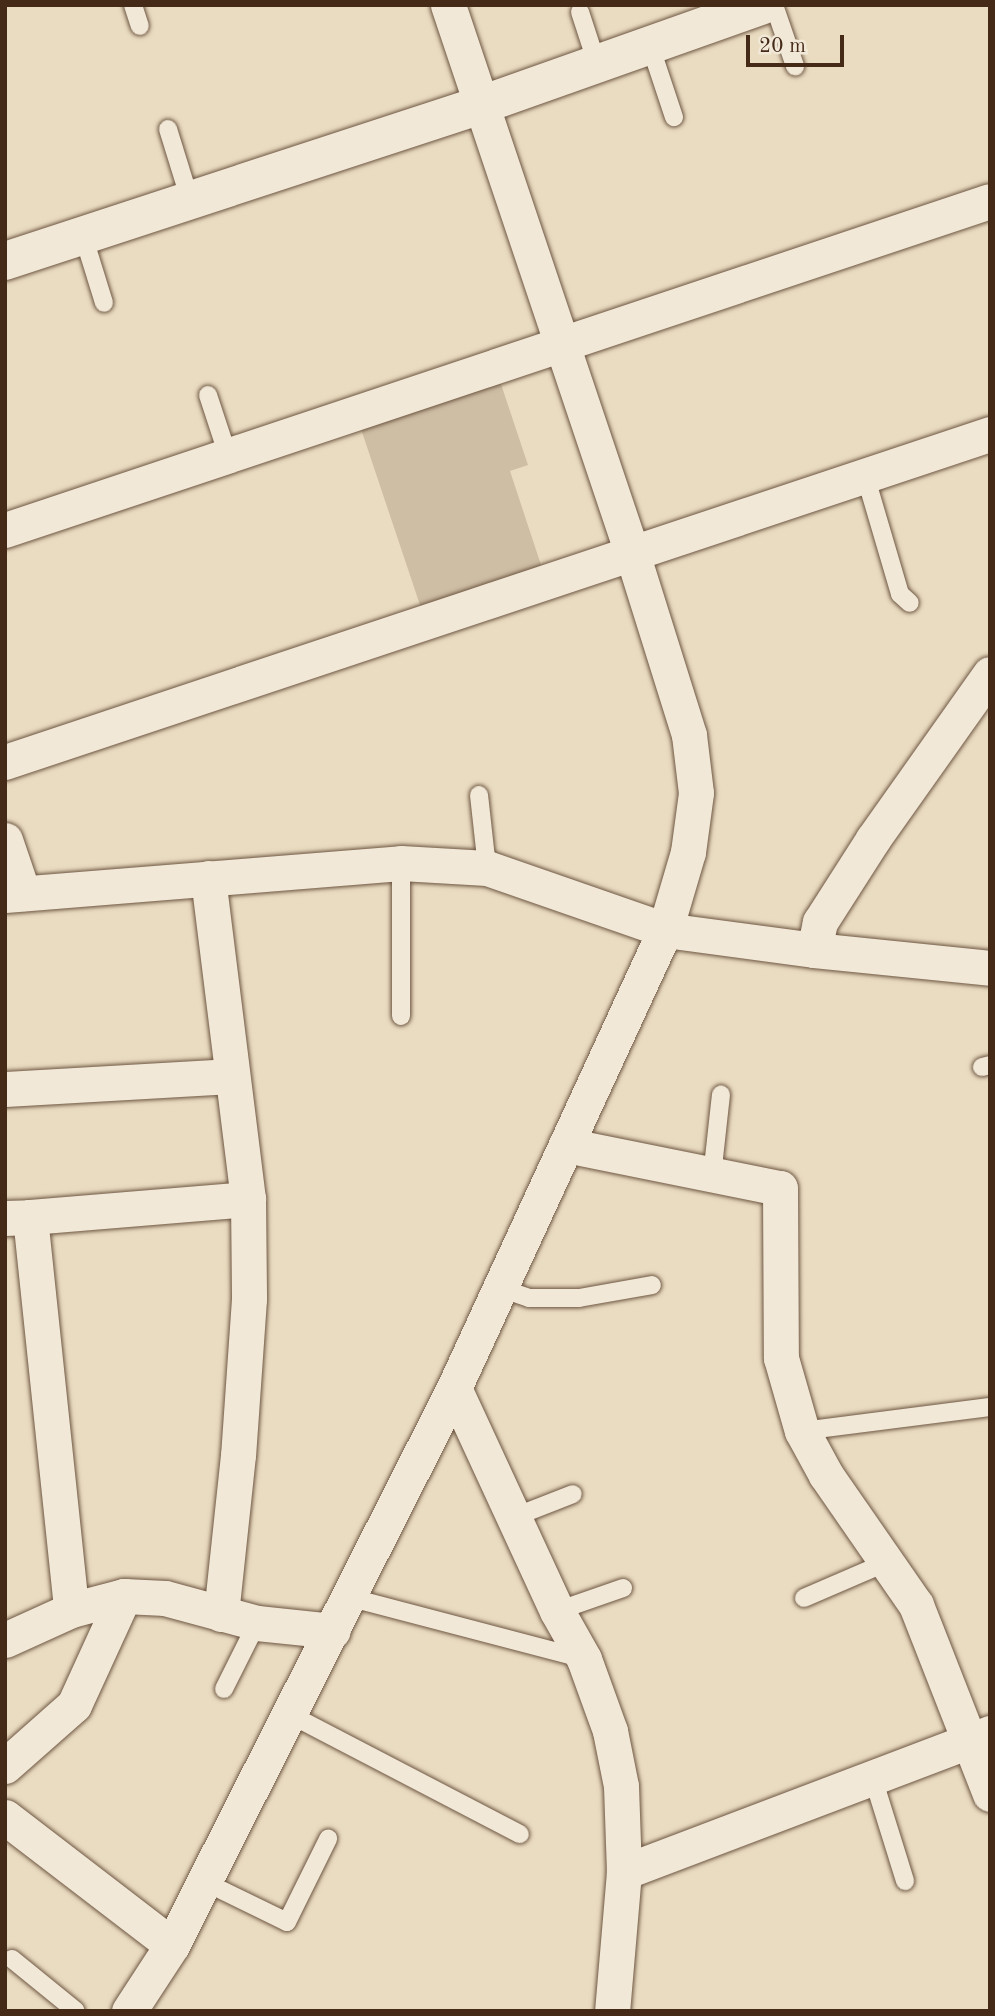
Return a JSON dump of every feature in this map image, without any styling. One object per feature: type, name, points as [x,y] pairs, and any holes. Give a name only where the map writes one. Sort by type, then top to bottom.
[{"type":"street","points":[[129,2011],[172,1945],[205,1882],[454,1388],[665,930],[688,852],[696,793],[689,734],[632,553],[448,5]]},
{"type":"street","points":[[5,261],[481,105],[763,5]]},
{"type":"street","points":[[5,530],[990,201]]},
{"type":"street","points":[[5,762],[990,434]]},
{"type":"street","points":[[814,950],[820,922],[873,839],[990,674]]},
{"type":"street","points":[[5,840],[14,894],[401,863],[487,868],[665,930],[814,950],[990,968]]},
{"type":"street","points":[[208,878],[248,1199],[249,1299],[238,1455],[221,1614]]},
{"type":"street","points":[[5,1089],[232,1076]]},
{"type":"street","points":[[566,1145],[780,1188],[781,1359],[802,1431],[826,1475],[916,1605],[979,1738],[990,1794]]},
{"type":"street","points":[[71,1610],[18,1218],[248,1199]]},
{"type":"street","points":[[454,1388],[557,1611],[584,1659],[610,1731],[619,1774],[624,1872],[612,2011]]},
{"type":"street","points":[[5,1766],[74,1706],[124,1596]]},
{"type":"street","points":[[5,1640],[71,1610],[124,1596],[166,1598],[257,1623],[333,1630]]},
{"type":"street","points":[[624,1872],[979,1738]]},
{"type":"street","points":[[5,1817],[172,1945]]},
{"type":"lane","points":[[134,5],[140,26]]},
{"type":"lane","points":[[774,5],[795,66]]},
{"type":"lane","points":[[580,12],[597,64]]},
{"type":"lane","points":[[650,46],[674,117]]},
{"type":"lane","points":[[168,129],[190,200]]},
{"type":"lane","points":[[83,235],[104,303]]},
{"type":"lane","points":[[208,395],[228,456]]},
{"type":"lane","points":[[865,475],[900,594],[910,603]]},
{"type":"lane","points":[[479,795],[487,868]]},
{"type":"lane","points":[[401,863],[401,1016]]},
{"type":"lane","points":[[712,1176],[721,1094]]},
{"type":"lane","points":[[500,1288],[529,1298],[579,1298],[652,1285]]},
{"type":"lane","points":[[802,1431],[990,1407]]},
{"type":"lane","points":[[514,1517],[573,1494]]},
{"type":"lane","points":[[803,1598],[887,1562]]},
{"type":"lane","points":[[557,1611],[623,1588]]},
{"type":"lane","points":[[348,1597],[584,1659]]},
{"type":"lane","points":[[224,1689],[257,1623]]},
{"type":"lane","points":[[291,1715],[520,1834]]},
{"type":"lane","points":[[873,1778],[905,1881]]},
{"type":"lane","points":[[205,1882],[287,1922],[328,1839]]},
{"type":"lane","points":[[12,1959],[76,2011]]},
{"type":"shaded area","points":[[500,381],[528,465],[510,471],[542,568],[421,608],[360,426]]}]
